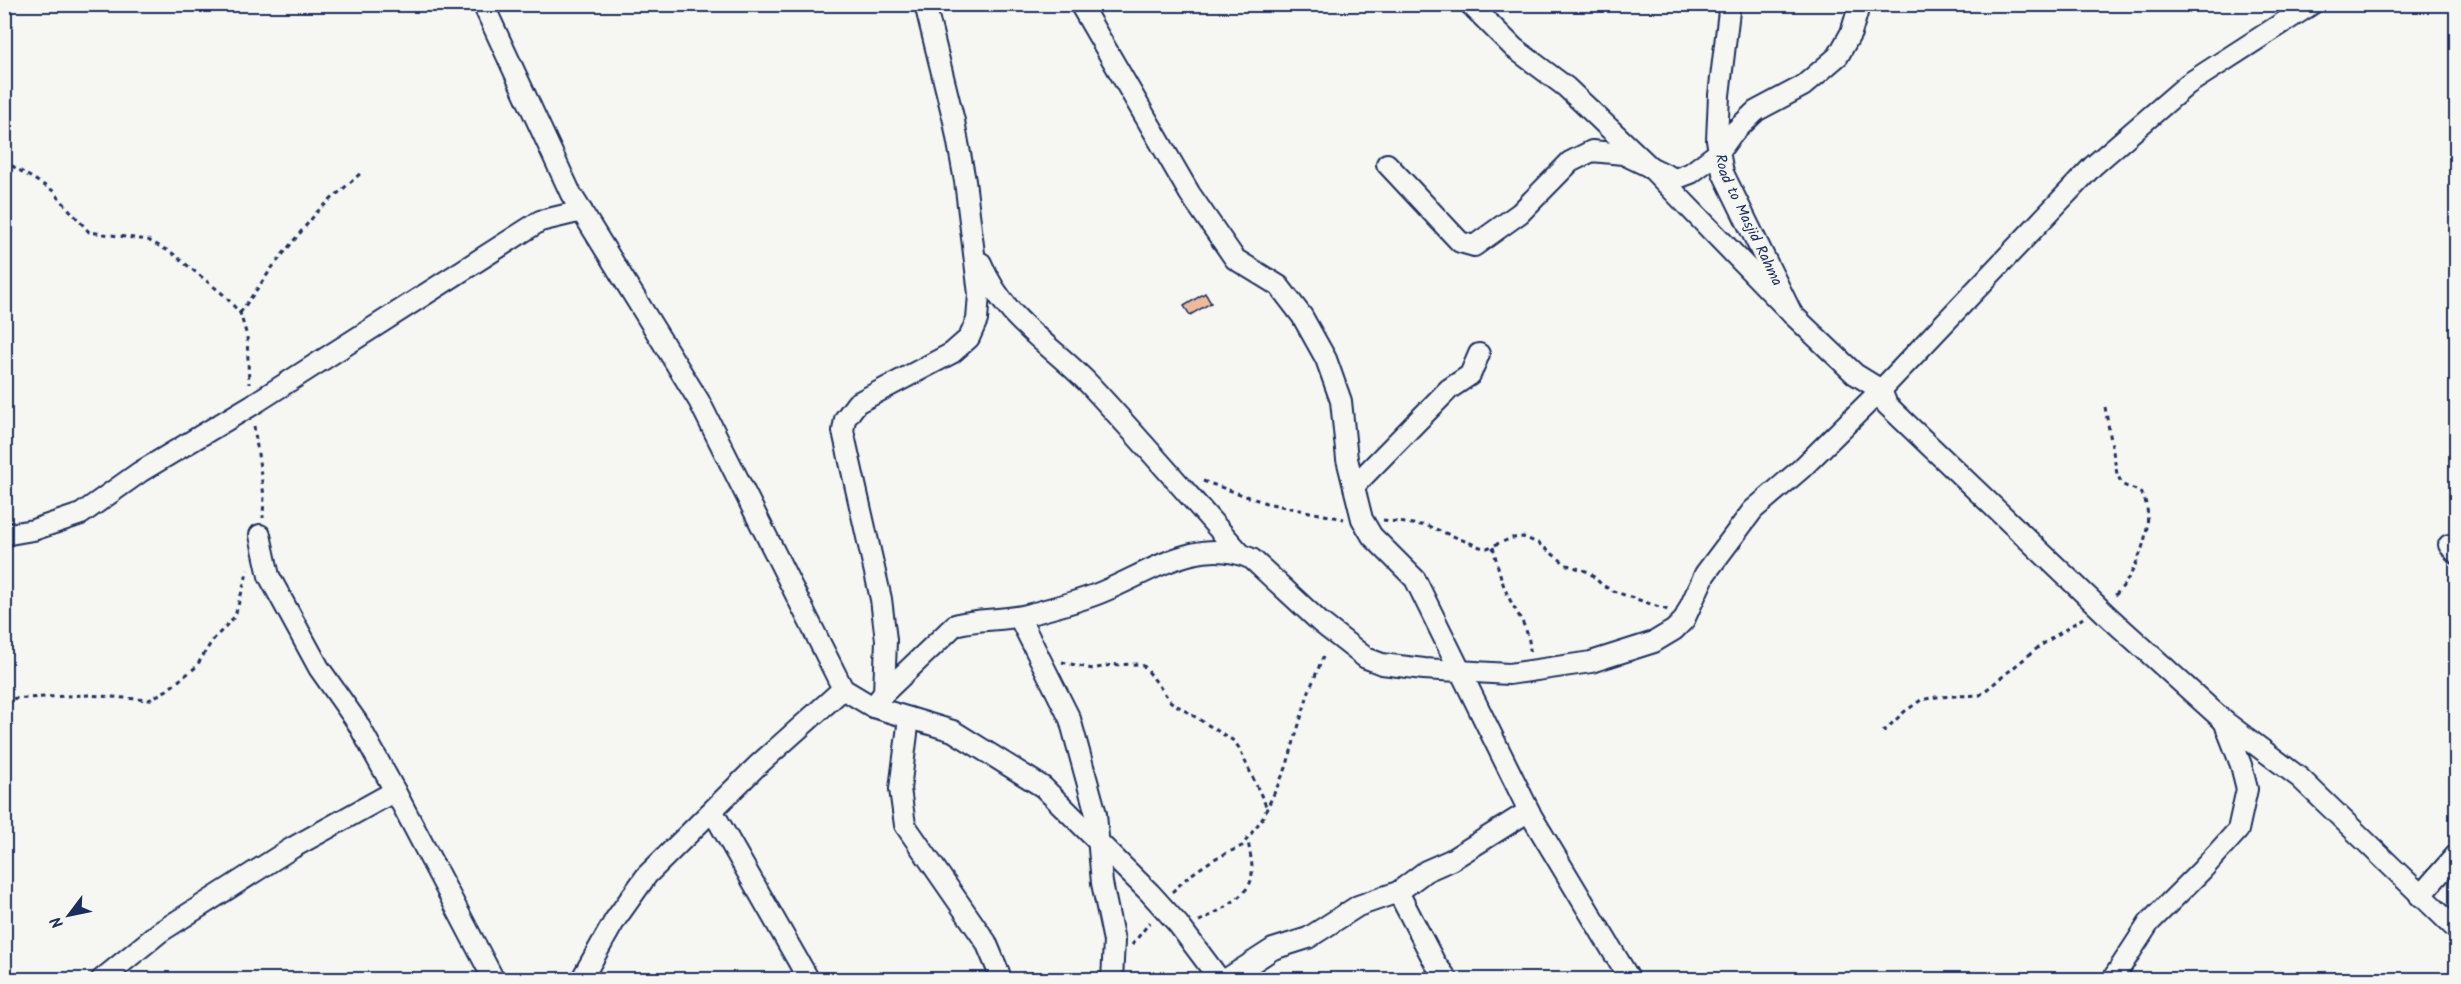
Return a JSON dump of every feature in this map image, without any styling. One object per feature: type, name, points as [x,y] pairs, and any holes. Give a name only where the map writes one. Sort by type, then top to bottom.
[{"type":"street","points":[[483,4],[571,194],[699,401],[843,689],[878,700],[909,718],[952,731],[1043,787],[1098,840],[1178,924],[1220,980]]},
{"type":"street","points":[[878,700],[886,640],[881,599],[843,431],[845,419],[857,402],[952,352],[969,338],[977,320],[979,294],[974,245],[954,121],[925,4]]},
{"type":"street","points":[[1080,4],[1190,194],[1235,259],[1279,286],[1302,316],[1326,359],[1341,401],[1347,459],[1362,519],[1372,536],[1415,579],[1529,811],[1630,980]]},
{"type":"street","points":[[1470,4],[1514,48],[1566,87],[1651,168],[1791,314]]},
{"type":"street","name":"Road to Masjid Rahma","points":[[1725,4],[1729,11],[1719,96],[1717,140],[1723,172],[1791,314],[1855,374],[1881,390]]},
{"type":"street","points":[[1387,164],[1460,242],[1474,246],[1520,213],[1570,162],[1592,151],[1623,154],[1675,178],[1691,172],[1719,152],[1732,134],[1756,111],[1803,86],[1838,56],[1851,33],[1857,13],[1855,4]]},
{"type":"street","points":[[878,700],[955,625],[1020,617],[1101,593],[1178,556],[1225,550],[1240,553],[1252,559],[1320,622],[1366,658],[1382,664],[1509,674],[1591,662],[1654,642],[1674,630],[1684,620],[1705,574],[1753,510],[1801,469],[1881,390],[2093,166],[2188,84],[2312,4]]},
{"type":"street","points":[[4,535],[33,530],[81,514],[140,472],[252,405],[540,221],[582,211]]},
{"type":"street","points":[[974,245],[988,281],[1003,304],[1088,382],[1240,553]]},
{"type":"street","points":[[1354,486],[1449,389],[1470,375],[1479,354]]},
{"type":"street","points":[[1881,390],[1887,405],[2100,607],[2224,721],[2300,778],[2420,896],[2457,929]]},
{"type":"street","points":[[260,535],[269,576],[319,668],[357,722],[494,980]]},
{"type":"street","points":[[1020,617],[1070,719],[1095,814],[1102,883],[1114,941],[1113,974]]},
{"type":"street","points":[[581,980],[615,920],[646,875],[713,812],[757,766],[843,689]]},
{"type":"street","points":[[909,718],[900,789],[905,825],[986,942],[999,973]]},
{"type":"street","points":[[2112,980],[2149,923],[2238,830],[2247,789],[2241,765],[2224,721]]},
{"type":"street","points":[[106,978],[160,932],[292,848],[395,791]]},
{"type":"street","points":[[1225,980],[1273,949],[1308,938],[1358,906],[1398,892],[1426,871],[1451,860],[1529,811]]},
{"type":"street","points":[[713,812],[809,980]]},
{"type":"street","points":[[2420,896],[2457,855]]},
{"type":"street","points":[[1398,892],[1435,963],[1448,980]]},
{"type":"path","points":[[4,163],[16,166],[52,190],[89,231],[148,240],[172,253],[224,295],[240,314],[247,336],[252,405],[264,496],[260,535]]},
{"type":"path","points":[[240,314],[274,264],[317,212],[363,171]]},
{"type":"path","points":[[1883,732],[1921,700],[1980,695],[2040,646],[2100,607],[2123,589],[2130,578],[2145,539],[2148,519],[2142,495],[2136,489],[2122,484],[2117,474],[2105,407]]},
{"type":"path","points":[[1200,480],[1266,503],[1322,515],[1428,526],[1480,547],[1493,546],[1512,538],[1523,537],[1538,543],[1567,565],[1589,572],[1602,585],[1613,591],[1669,610],[1684,620]]},
{"type":"path","points":[[1493,546],[1508,596],[1525,625],[1530,639],[1530,672]]},
{"type":"path","points":[[4,699],[88,695],[149,700],[158,696],[196,667],[212,641],[235,616],[248,568]]},
{"type":"path","points":[[1037,654],[1077,667],[1093,669],[1111,665],[1138,664],[1145,667],[1171,702],[1234,741],[1267,808]]},
{"type":"path","points":[[1113,974],[1168,895],[1189,876],[1248,840],[1267,808],[1286,768],[1308,691],[1323,657]]},
{"type":"path","points":[[1144,931],[1198,921],[1216,914],[1249,887],[1252,861],[1248,840]]},
{"type":"building","points":[[1205,293],[1211,303],[1190,315],[1184,306]]}]
